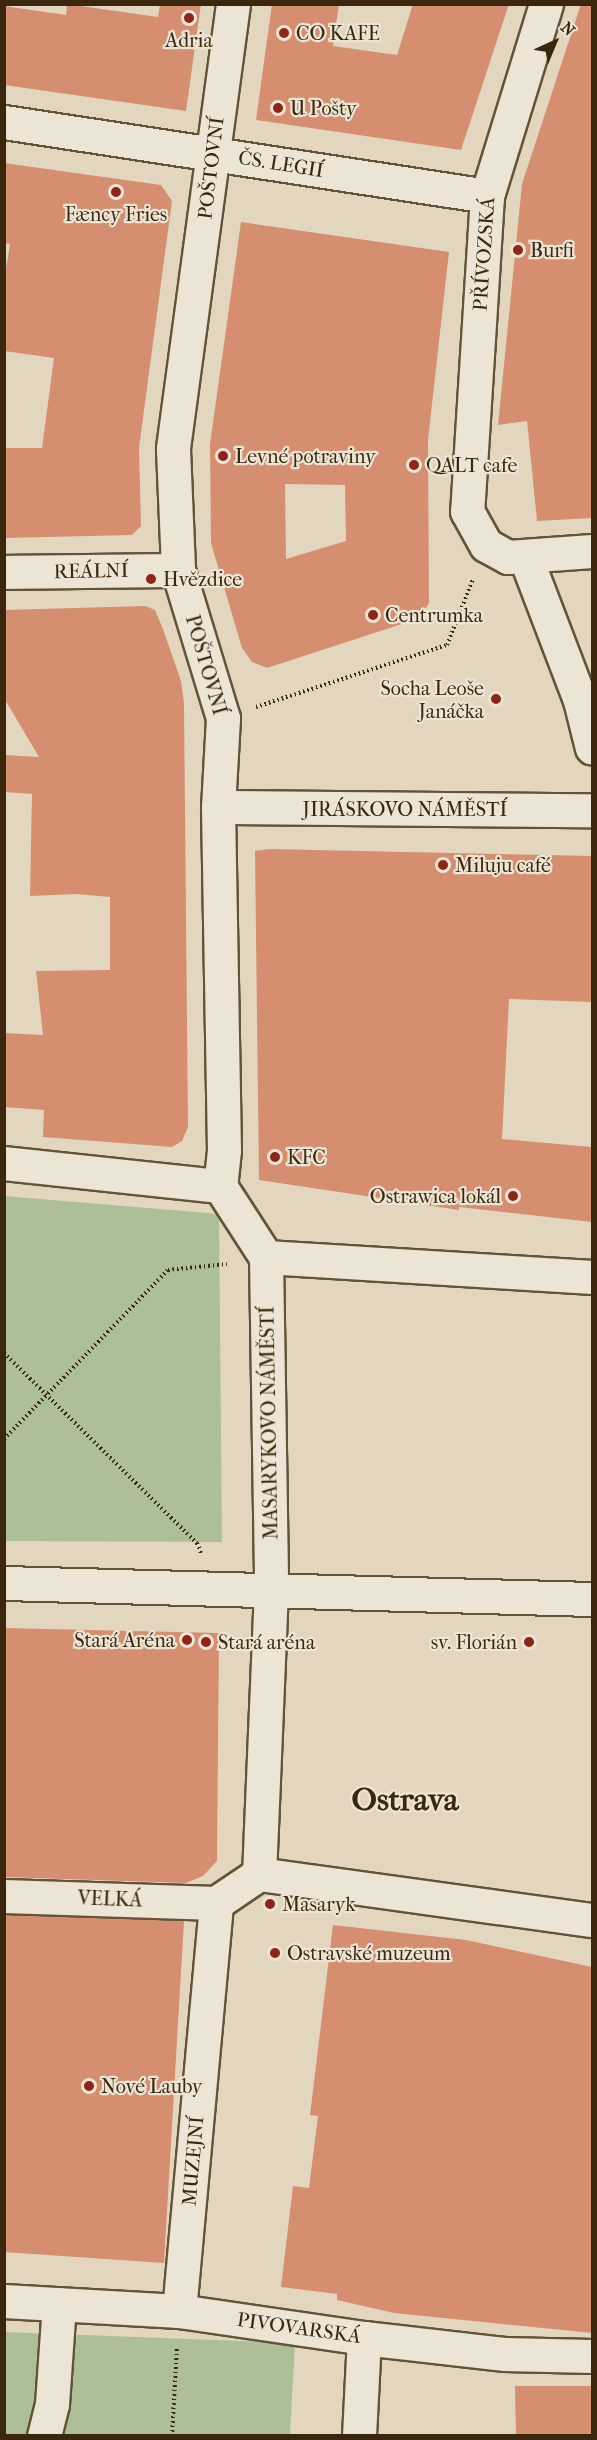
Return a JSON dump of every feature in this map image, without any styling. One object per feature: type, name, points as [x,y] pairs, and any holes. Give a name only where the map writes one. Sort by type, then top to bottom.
[{"type":"street","name":"POŠTOVNÍ","points":[[220,1186],[224,1150],[218,807],[224,718],[177,570],[173,449],[233,4]]},
{"type":"street","name":"PŘÍVOZSKÁ","points":[[486,545],[467,511],[487,195],[546,4]]},
{"type":"street","name":"ČS. LEGIÍ","points":[[4,122],[487,195]]},
{"type":"street","points":[[486,545],[508,557],[592,550]]},
{"type":"street","points":[[525,556],[580,700],[592,748]]},
{"type":"street","name":"REÁLNÍ","points":[[4,572],[177,570]]},
{"type":"street","name":"JIRÁSKOVO NÁMĚSTÍ","points":[[218,807],[592,810]]},
{"type":"street","points":[[4,1163],[220,1186],[267,1257],[592,1277]]},
{"type":"street","name":"MASARYKOVO NÁMĚSTÍ","points":[[258,1874],[271,1590],[267,1257]]},
{"type":"street","points":[[4,1583],[592,1599]]},
{"type":"street","points":[[216,1903],[258,1874],[592,1920]]},
{"type":"street","name":"VELKÁ","points":[[4,1896],[216,1903]]},
{"type":"street","name":"MUZEJNÍ","points":[[178,2311],[216,1903]]},
{"type":"street","name":"PIVOVARSKÁ","points":[[4,2301],[178,2311],[364,2338],[504,2354],[592,2356]]},
{"type":"street","points":[[44,2436],[52,2404],[58,2304]]},
{"type":"street","points":[[359,2436],[364,2338]]},
{"type":"path","points":[[224,718],[447,645],[486,545]]},
{"type":"path","points":[[4,1439],[168,1270],[267,1257]]},
{"type":"path","points":[[4,1353],[197,1543],[216,1588]]},
{"type":"path","points":[[171,2436],[178,2311]]},
{"type":"green space","points":[[4,1196],[219,1214],[222,1542],[5,1541]]},
{"type":"green space","points":[[4,2332],[295,2343],[290,2435],[5,2435]]},
{"type":"building","points":[[67,4],[158,17],[160,4],[201,4],[186,111],[4,85],[4,6],[66,15]]},
{"type":"building","points":[[272,4],[339,4],[333,46],[397,55],[413,4],[509,4],[461,150],[256,120]]},
{"type":"building","points":[[581,4],[592,4],[592,518],[537,521],[527,421],[498,425],[522,184]]},
{"type":"building","points":[[4,163],[161,185],[172,201],[139,448],[141,526],[132,535],[4,538],[4,448],[42,448],[54,358],[4,351],[4,281],[10,244],[4,243]]},
{"type":"building","points":[[241,222],[449,252],[428,440],[429,603],[421,615],[408,622],[267,668],[252,662],[242,648],[211,543],[210,444]],"holes":[[[285,484],[345,485],[346,541],[286,559]]]},
{"type":"building","points":[[145,606],[155,610],[163,629],[181,681],[184,703],[188,1127],[182,1141],[172,1147],[43,1137],[44,1110],[4,1107],[4,1033],[43,1035],[36,971],[110,970],[110,897],[77,894],[30,896],[32,794],[4,792],[4,755],[39,757],[4,698],[4,610]]},
{"type":"building","points":[[269,849],[592,856],[592,1002],[509,999],[502,1139],[592,1147],[592,1222],[459,1207],[459,1210],[259,1180],[255,851]]},
{"type":"building","points":[[4,1628],[219,1633],[217,1861],[203,1876],[186,1883],[4,1877]]},
{"type":"building","name":"Nové Lauby","points":[[4,1915],[184,1921],[164,2263],[4,2252]]},
{"type":"building","points":[[333,1925],[466,1940],[592,1967],[592,2333],[394,2313],[337,2300],[337,2294],[281,2287],[293,2186],[309,2188],[318,2116],[310,2115]]},
{"type":"building","points":[[515,2386],[592,2386],[592,2436],[516,2436]]},
{"type":"place","name":"Adria","points":[[189,18]]},
{"type":"place","name":"CO KAFE","points":[[284,33]]},
{"type":"place","name":"U Pošty","points":[[278,108]]},
{"type":"place","name":"Fæncy Fries","points":[[116,192]]},
{"type":"place","name":"Burfi","points":[[518,250]]},
{"type":"place","name":"Levné potraviny","points":[[223,456]]},
{"type":"place","name":"QALT cafe","points":[[414,465]]},
{"type":"place","name":"Hvězdice","points":[[151,579]]},
{"type":"place","name":"Centrumka","points":[[373,615]]},
{"type":"place","name":"Socha Leoše Janáčka","points":[[496,699]]},
{"type":"place","name":"Miluju café","points":[[443,865]]},
{"type":"place","name":"KFC","points":[[275,1157]]},
{"type":"place","name":"Ostrawica lokál","points":[[513,1196]]},
{"type":"place","name":"Stará Aréna","points":[[187,1640]]},
{"type":"place","name":"Stará aréna","points":[[206,1642]]},
{"type":"place","name":"sv. Florián","points":[[529,1642]]},
{"type":"place","name":"Masaryk","points":[[270,1904]]},
{"type":"place","name":"Ostravské muzeum","points":[[275,1953]]},
{"type":"place","name":"Nové Lauby","points":[[89,2086]]},
{"type":"district","name":"Ostrava","points":[[405,1800]]}]
